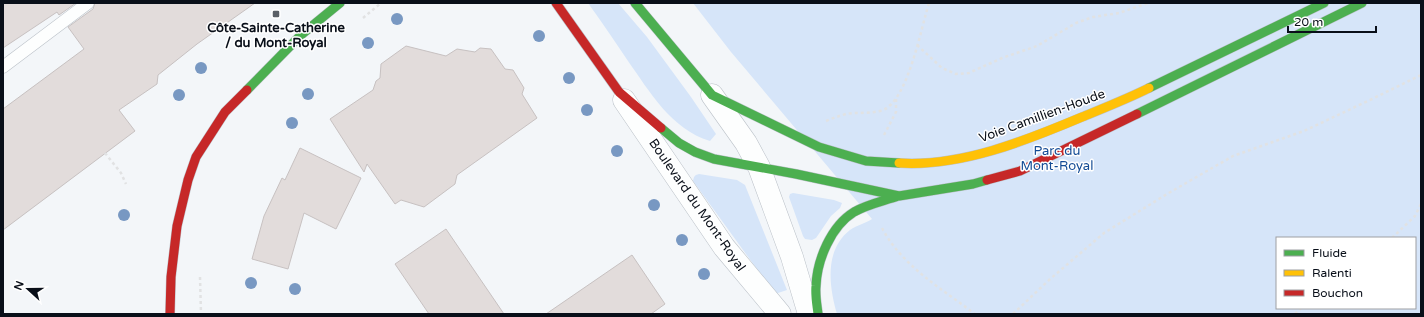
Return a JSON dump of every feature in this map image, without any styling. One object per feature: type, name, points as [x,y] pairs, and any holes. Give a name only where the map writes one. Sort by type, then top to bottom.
[{"type":"street","points":[[170,314],[171,277],[177,226],[188,180],[196,157],[226,112],[301,35],[340,3]]},
{"type":"street","name":"Boulevard du Mont-Royal","points":[[556,3],[619,92],[724,247],[780,314]]},
{"type":"street","points":[[635,3],[712,95],[746,143],[759,167],[792,257],[809,314]]},
{"type":"street","name":"Voie Camillien-Houde","points":[[712,95],[819,147],[866,161],[913,164],[949,160],[995,150],[1049,131],[1135,95],[1324,3]]},
{"type":"street","points":[[818,314],[815,284],[820,259],[829,239],[853,212],[899,196],[973,184],[1020,171],[1362,3]]},
{"type":"street","name":"Boulevard du Mont-Royal","points":[[619,92],[679,143],[695,152],[714,159],[759,167]]},
{"type":"street","points":[[759,167],[899,196]]},
{"type":"lane","points":[[3,67],[88,3]]},
{"type":"path","points":[[358,22],[381,3]]},
{"type":"path","points":[[826,121],[847,114],[882,110],[890,106],[902,89],[929,3]]},
{"type":"path","points":[[917,45],[942,68],[956,74],[969,73],[1002,58],[1037,46],[1076,22],[1093,17],[1119,13],[1148,3]]},
{"type":"path","points":[[1013,314],[1049,280],[1104,233],[1167,194],[1233,156],[1304,131],[1421,75]]},
{"type":"path","points":[[881,141],[896,112],[896,99]]},
{"type":"path","points":[[105,153],[121,173],[126,184]]},
{"type":"path","points":[[1393,237],[1415,216],[1421,204]]},
{"type":"path","points":[[881,225],[888,239],[913,268],[975,314]]},
{"type":"path","points":[[200,276],[201,314]]},
{"type":"green space","points":[[588,3],[618,3],[647,37],[716,134],[710,141],[684,128],[673,119],[653,97]]},
{"type":"green space","name":"Parc du Mont-Royal","points":[[693,3],[1421,3],[1421,314],[837,314],[831,281],[832,258],[842,238],[850,230],[872,219],[731,52]]},
{"type":"green space","points":[[699,174],[737,180],[745,185],[787,290],[775,294],[693,181],[695,176]]},
{"type":"green space","points":[[793,193],[834,200],[842,203],[840,208],[831,216],[816,238],[812,240],[805,239],[803,236],[789,197],[790,194]]},
{"type":"building","points":[[3,3],[76,3],[59,15],[57,12],[3,48]]},
{"type":"building","points":[[95,3],[255,3],[197,44],[158,75],[157,84],[119,110],[135,131],[3,230],[3,109],[84,49],[68,27],[93,9]]},
{"type":"building","points":[[406,46],[446,56],[457,49],[475,52],[480,48],[491,49],[505,69],[513,70],[524,88],[522,94],[537,118],[457,175],[455,184],[424,207],[401,200],[395,204],[367,164],[364,172],[330,119],[373,90],[376,81],[380,78],[381,64]]},
{"type":"building","points":[[300,148],[361,178],[336,229],[304,213],[288,269],[252,259],[264,216],[282,178],[285,180]]},
{"type":"building","points":[[446,229],[504,314],[429,314],[395,264]]},
{"type":"building","points":[[632,255],[665,304],[651,314],[546,314]]},
{"type":"traffic: fast","points":[[247,90],[301,35],[340,3]]},
{"type":"traffic: fast","points":[[635,3],[712,95],[819,147],[866,161],[899,163]]},
{"type":"traffic: fast","points":[[1149,88],[1324,3]]},
{"type":"traffic: fast","points":[[1137,114],[1362,3]]},
{"type":"traffic: fast","points":[[661,128],[679,143],[695,152],[714,159],[796,174],[899,196],[973,184],[987,180]]},
{"type":"traffic: fast","points":[[818,314],[816,293],[819,265],[827,244],[838,226],[859,209],[898,196]]},
{"type":"traffic: slow","points":[[899,163],[946,161],[969,157],[1038,135],[1124,100],[1149,88]]},
{"type":"traffic: jam","points":[[556,3],[619,92],[661,128]]},
{"type":"traffic: jam","points":[[170,314],[171,277],[177,226],[188,180],[196,157],[225,112],[247,90]]},
{"type":"traffic: jam","points":[[987,180],[1020,171],[1137,114]]},
{"type":"place","name":"Côte-Sainte-Catherine / du Mont-Royal","points":[[276,14]]}]
